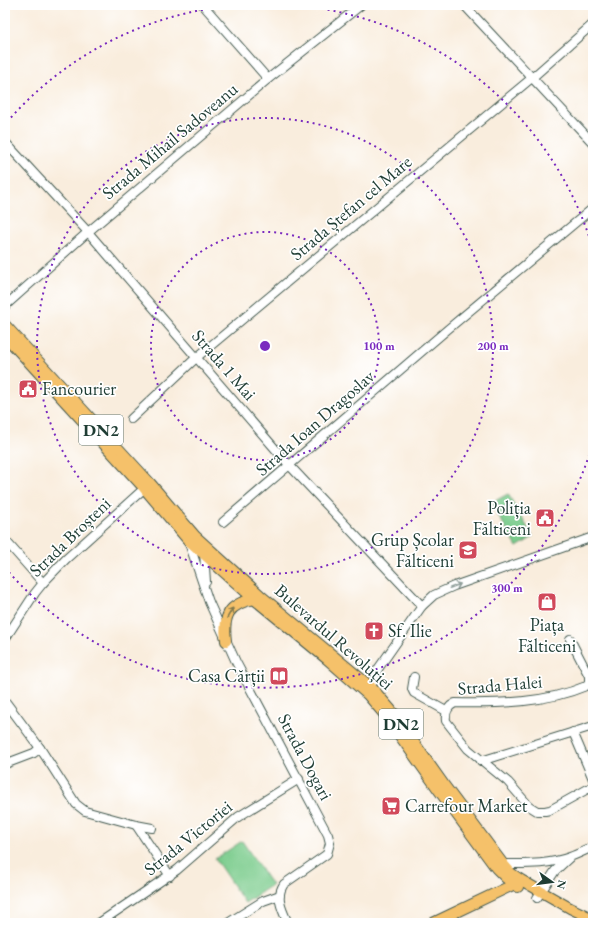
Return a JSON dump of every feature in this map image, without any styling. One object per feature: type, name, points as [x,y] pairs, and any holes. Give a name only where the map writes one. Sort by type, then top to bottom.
[{"type":"main road","name":"DN2","points":[[5,325],[191,538]]},
{"type":"main road","name":"DN2","points":[[5,336],[147,486]]},
{"type":"main road","name":"Bulevardul Revoluției","points":[[191,538],[204,545],[369,691],[438,789],[500,866],[512,874],[518,883],[585,923]]},
{"type":"main road","name":"Bulevardul Revoluției","points":[[191,538],[205,556],[254,599],[327,659],[369,691]]},
{"type":"main road","points":[[226,641],[226,622],[230,610],[243,601],[254,599]]},
{"type":"main road","points":[[433,923],[518,883]]},
{"type":"main road","name":"Bulevardul Revoluției","points":[[539,895],[593,919]]},
{"type":"street","points":[[203,5],[268,79]]},
{"type":"street","name":"Strada Mihail Sadoveanu","points":[[5,306],[88,232],[268,79],[361,5]]},
{"type":"street","points":[[464,5],[533,77],[593,143]]},
{"type":"street","name":"Strada Ștefan cel Mare","points":[[131,419],[196,358],[533,77],[593,24]]},
{"type":"street","name":"Strada 1 Mai","points":[[5,142],[88,232],[290,466],[422,606]]},
{"type":"street","name":"Strada Ioan Dragoslav","points":[[223,522],[448,329],[593,208]]},
{"type":"street","name":"Strada Broșteni","points":[[5,639],[43,583],[66,559],[147,486]]},
{"type":"street","points":[[369,691],[378,669],[422,606],[434,595],[454,586],[593,537]]},
{"type":"street","name":"Strada Dogari","points":[[191,538],[209,602],[226,641],[328,835],[330,844],[327,854],[284,884],[281,888],[280,895]]},
{"type":"street","points":[[5,540],[43,583]]},
{"type":"street","name":"Strada Dogari","points":[[204,545],[206,591]]},
{"type":"street","name":"Strada Halei","points":[[570,639],[589,676],[589,682],[586,686],[560,695],[548,697],[501,703],[455,703],[446,711],[446,721],[468,749],[508,782],[529,806],[537,811],[550,810],[593,786]]},
{"type":"street","points":[[414,676],[412,689],[414,693],[446,711]]},
{"type":"street","points":[[5,701],[40,748],[66,791],[76,804],[86,811],[152,828]]},
{"type":"street","points":[[481,761],[593,726]]},
{"type":"street","points":[[572,732],[593,779]]},
{"type":"street","points":[[5,764],[40,748]]},
{"type":"street","name":"Strada Victoriei","points":[[99,923],[170,876],[238,817],[299,779]]},
{"type":"street","points":[[136,825],[170,876]]},
{"type":"street","points":[[500,866],[548,863],[571,857],[593,847]]},
{"type":"street","points":[[539,895],[555,871],[571,857]]},
{"type":"street","points":[[228,923],[263,901],[280,895],[279,901],[288,923]]},
{"type":"green space","points":[[508,494],[533,537],[517,547],[491,503]]},
{"type":"green space","points":[[242,841],[272,885],[245,903],[215,859]]},
{"type":"place","name":"Fancourier","points":[[28,389]]},
{"type":"place","name":"Poliția Fălticeni","points":[[545,518]]},
{"type":"place","name":"Grup Școlar Fălticeni","points":[[468,550]]},
{"type":"place","name":"Piața Fălticeni","points":[[547,602]]},
{"type":"place","name":"Sf. Ilie","points":[[374,631]]},
{"type":"place","name":"Casa Cărții","points":[[279,676]]},
{"type":"place","name":"Carrefour Market","points":[[391,806]]}]
